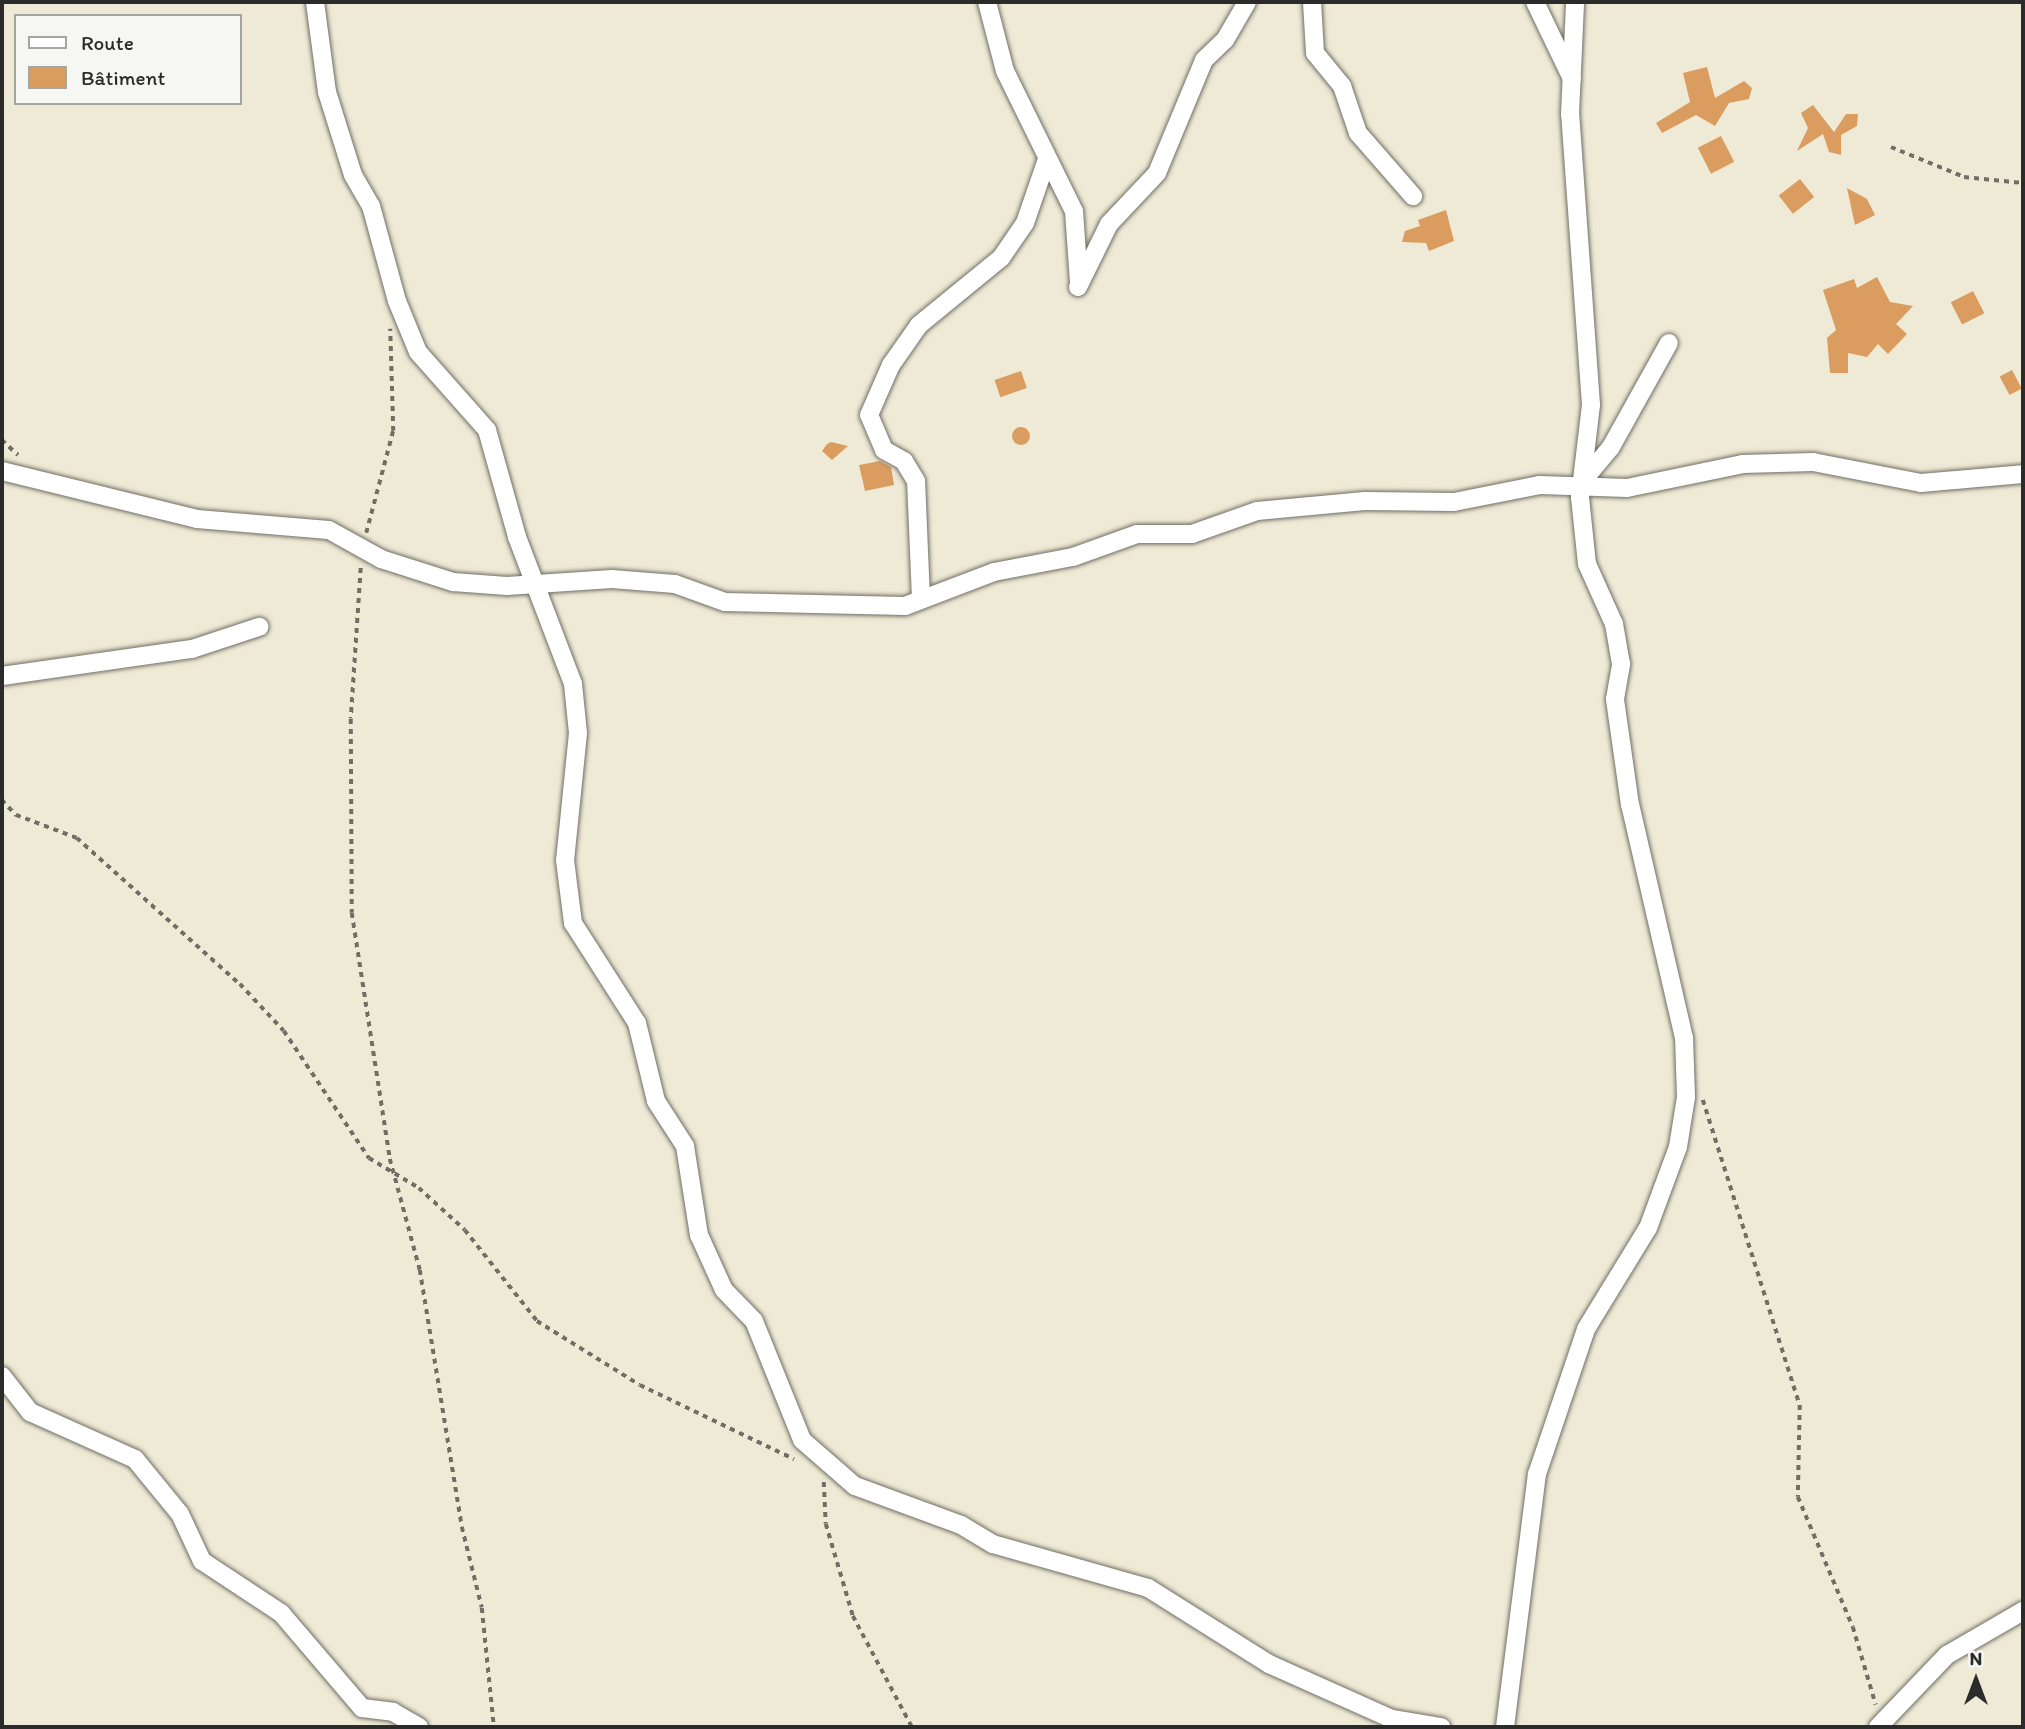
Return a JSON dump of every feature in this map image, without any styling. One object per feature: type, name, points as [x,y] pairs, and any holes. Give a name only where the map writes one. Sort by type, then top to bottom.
[{"type":"street","points":[[315,2],[327,92],[353,175],[371,206],[397,301],[418,352],[487,430],[517,537],[538,584],[577,703],[565,859],[573,923],[637,1023],[656,1101],[685,1146],[699,1235],[724,1290],[754,1321],[802,1440],[864,1490],[961,1525],[993,1544],[1148,1588],[1269,1664],[1392,1719],[1441,1727]]},
{"type":"street","points":[[987,2],[1005,71],[1074,211],[1082,267],[1078,287],[1109,224],[1157,173],[1204,60],[1225,40],[1247,2]]},
{"type":"street","points":[[1312,2],[1315,52],[1342,86],[1357,133],[1413,196]]},
{"type":"street","points":[[1535,2],[1572,79]]},
{"type":"street","points":[[1505,1727],[1537,1474],[1586,1329],[1652,1216],[1678,1147],[1685,1068],[1662,927],[1630,804],[1615,699],[1621,664],[1614,624],[1587,564],[1581,487],[1591,405],[1572,79],[1575,2]]},
{"type":"street","points":[[921,599],[916,481],[904,461],[884,450],[869,415],[891,365],[919,324],[1001,258],[1025,223],[1047,159]]},
{"type":"street","points":[[1581,487],[1611,447],[1669,342]]},
{"type":"street","points":[[2,471],[197,519],[317,528],[362,549],[453,582],[538,584],[612,579],[675,584],[725,602],[905,606],[1137,534],[1192,534],[1257,511],[1365,501],[1454,502],[1540,485],[1650,485],[1743,464],[1813,462],[1921,483],[2023,474]]},
{"type":"street","points":[[2,676],[192,649],[260,626]]},
{"type":"street","points":[[2,1376],[30,1412],[135,1459],[180,1514],[202,1561],[281,1613],[362,1708],[393,1712],[419,1727]]},
{"type":"street","points":[[1880,1724],[1909,1701],[1947,1655],[2023,1611]]},
{"type":"path","points":[[1891,147],[1964,177],[2023,183]]},
{"type":"path","points":[[397,301],[389,331],[394,431],[362,549],[351,719],[352,913],[394,1177],[421,1270],[462,1527],[482,1608],[494,1727]]},
{"type":"path","points":[[2,800],[16,815],[77,838],[158,905],[284,1031],[369,1158],[394,1177],[419,1188],[465,1230],[552,1331],[640,1385],[747,1432],[805,1466]]},
{"type":"path","points":[[1685,1068],[1727,1161],[1797,1395],[1798,1497],[1853,1626],[1863,1678],[1880,1724]]},
{"type":"path","points":[[814,1472],[824,1479],[826,1524],[853,1616],[912,1727]]},
{"type":"building","points":[[1707,67],[1715,98],[1744,81],[1752,88],[1749,99],[1729,103],[1715,126],[1696,115],[1662,133],[1656,123],[1690,102],[1683,73]]},
{"type":"building","points":[[1813,105],[1834,132],[1846,114],[1858,114],[1857,126],[1841,135],[1841,155],[1829,152],[1823,134],[1797,151],[1808,128],[1801,113]]},
{"type":"building","points":[[1721,136],[1734,162],[1711,174],[1698,148]]},
{"type":"building","points":[[1800,179],[1814,197],[1793,214],[1779,196]]},
{"type":"building","points":[[1847,188],[1867,199],[1875,215],[1855,225]]},
{"type":"building","points":[[1446,210],[1454,241],[1429,251],[1426,243],[1402,242],[1405,231],[1420,226],[1418,220]]},
{"type":"building","points":[[1877,277],[1890,302],[1913,306],[1896,324],[1907,334],[1888,354],[1878,344],[1867,357],[1848,353],[1848,373],[1830,373],[1827,338],[1836,330],[1823,290],[1854,279],[1857,288]]},
{"type":"building","points":[[1973,291],[1984,313],[1962,325],[1951,302]]},
{"type":"building","points":[[2012,370],[2022,389],[2009,395],[2000,377]]},
{"type":"building","points":[[1021,371],[1027,388],[1000,397],[995,380]]},
{"type":"building","points":[[1017,427],[1025,427],[1030,436],[1028,443],[1017,445],[1012,440],[1012,432]]},
{"type":"building","points":[[831,442],[848,446],[832,460],[822,451]]},
{"type":"building","points":[[880,461],[891,467],[894,485],[865,491],[859,465]]}]
